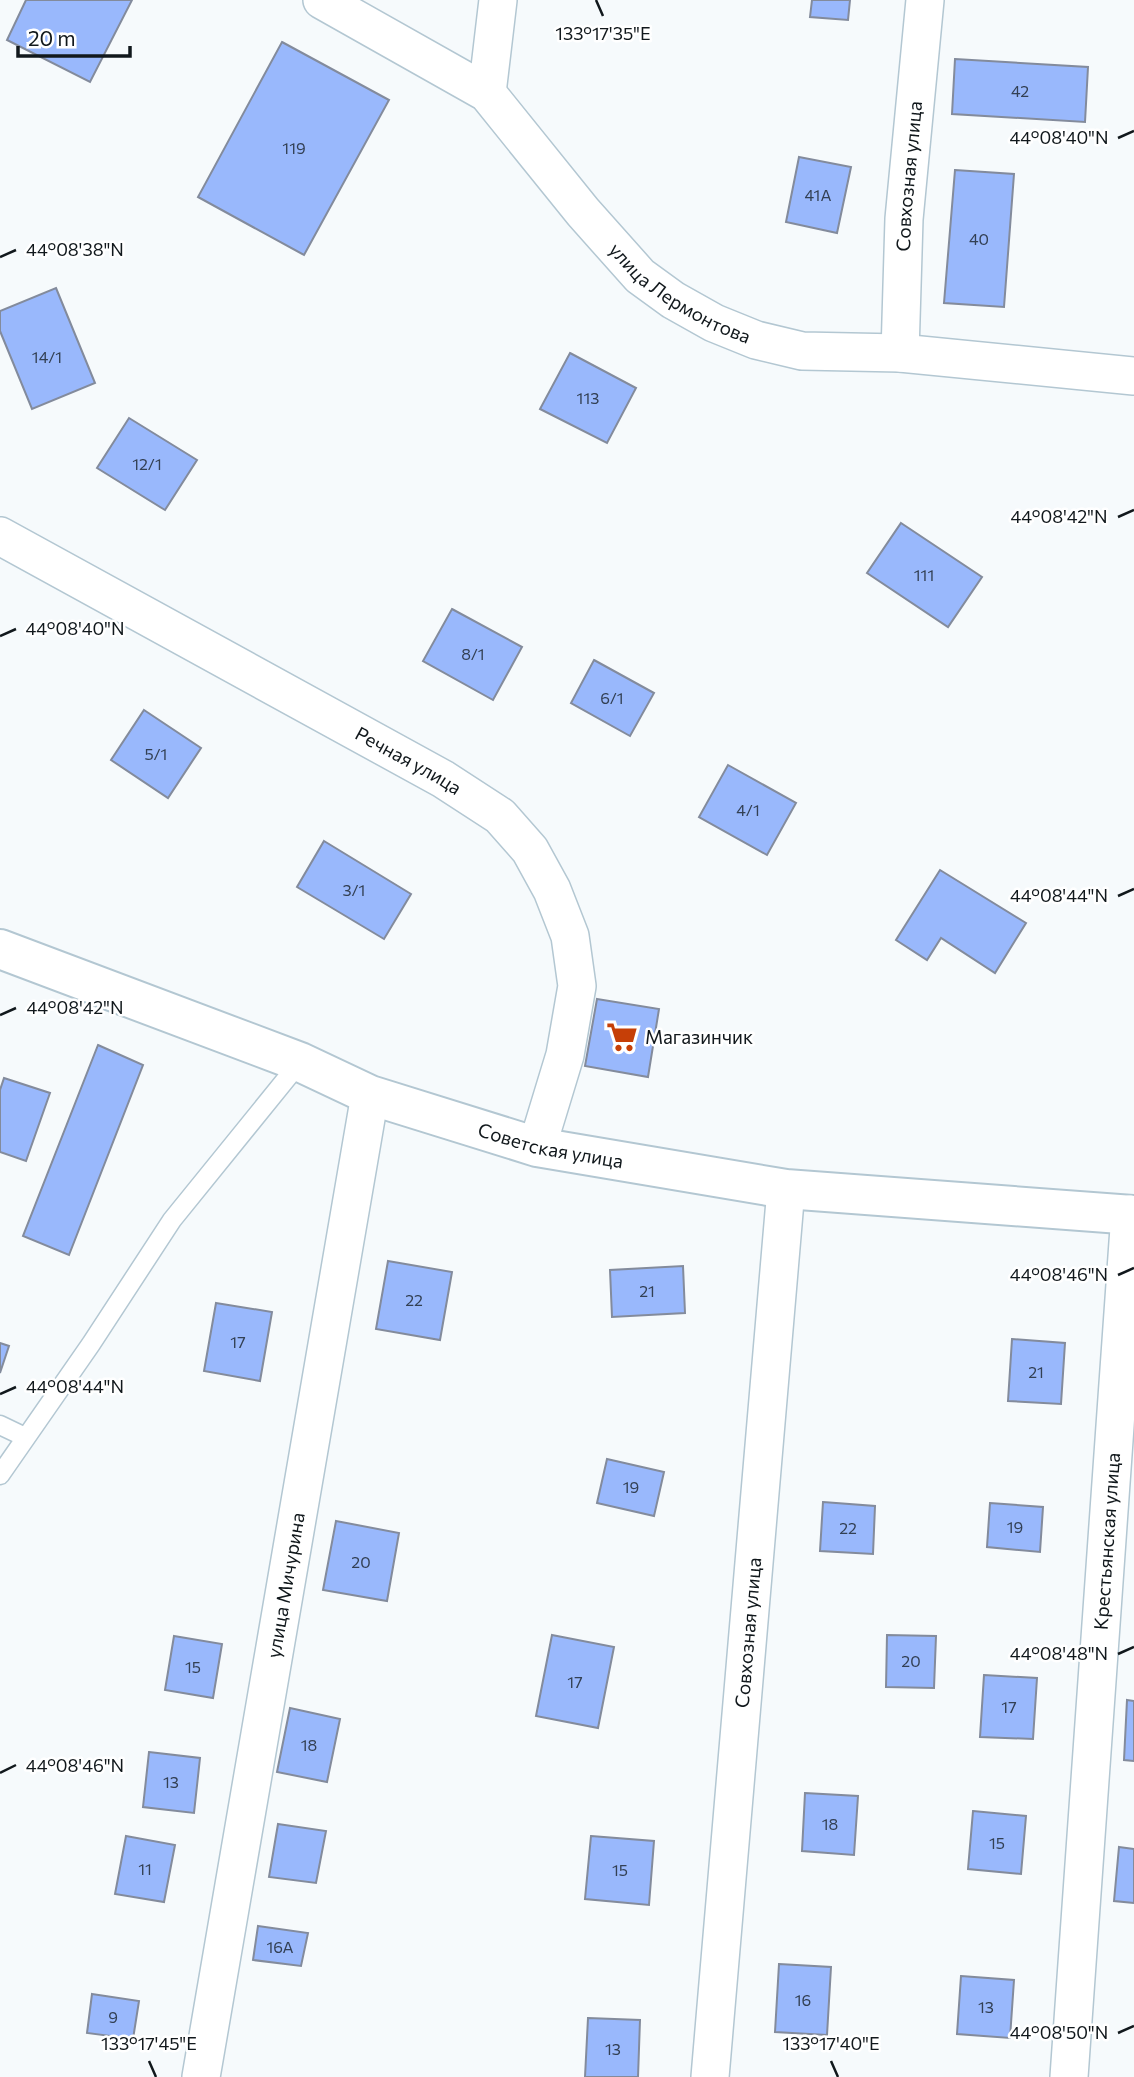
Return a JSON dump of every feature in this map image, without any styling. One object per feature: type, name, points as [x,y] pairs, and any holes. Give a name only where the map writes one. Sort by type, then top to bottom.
[{"type":"street","name":"улица Лермонтова","points":[[322,0],[487,93],[583,212],[640,275],[673,300],[714,323],[756,340],[802,351],[900,353],[1134,376]]},
{"type":"street","points":[[487,93],[498,0]]},
{"type":"street","name":"Совхозная улица","points":[[900,353],[904,219],[925,0]]},
{"type":"street","name":"Речная улица","points":[[0,536],[443,779],[500,816],[530,850],[552,890],[570,936],[577,986],[565,1055],[537,1147]]},
{"type":"street","name":"Советская улица","points":[[0,949],[300,1062],[370,1095],[537,1147],[786,1189],[1132,1215]]},
{"type":"street","name":"улица Мичурина","points":[[201,2077],[370,1095]]},
{"type":"street","name":"Совхозная улица","points":[[710,2077],[786,1189]]},
{"type":"street","name":"Крестьянская улица","points":[[1069,2077],[1132,1215]]},
{"type":"lane","points":[[0,1475],[91,1344],[172,1220],[300,1062]]},
{"type":"lane","points":[[0,1426],[25,1437]]},
{"type":"building","points":[[26,0],[132,0],[90,82],[7,40]]},
{"type":"building","points":[[812,0],[850,0],[848,20],[810,17]]},
{"type":"building","points":[[282,42],[389,100],[304,255],[198,197]]},
{"type":"building","points":[[955,59],[1088,67],[1085,122],[952,114]]},
{"type":"building","points":[[799,157],[851,167],[837,233],[786,222]]},
{"type":"building","points":[[955,170],[1014,174],[1004,307],[944,303]]},
{"type":"building","points":[[56,288],[95,383],[32,409],[0,331],[0,311]]},
{"type":"building","points":[[570,353],[636,388],[607,443],[540,409]]},
{"type":"building","points":[[129,418],[197,460],[165,510],[97,468]]},
{"type":"building","points":[[901,523],[982,577],[948,627],[867,573]]},
{"type":"building","points":[[452,609],[522,647],[493,700],[423,661]]},
{"type":"building","points":[[594,660],[654,693],[630,736],[571,703]]},
{"type":"building","points":[[144,710],[201,748],[168,798],[111,760]]},
{"type":"building","points":[[728,765],[796,803],[767,855],[699,817]]},
{"type":"building","points":[[324,841],[411,894],[384,939],[297,887]]},
{"type":"building","points":[[940,870],[1026,923],[995,973],[941,938],[927,960],[896,940]]},
{"type":"building","name":"Магазинчик","points":[[597,999],[659,1009],[648,1077],[585,1066]]},
{"type":"building","points":[[98,1045],[143,1065],[69,1255],[23,1236]]},
{"type":"building","points":[[4,1078],[50,1093],[26,1161],[0,1152],[0,1090]]},
{"type":"building","points":[[388,1261],[452,1272],[440,1340],[376,1329]]},
{"type":"building","points":[[683,1266],[685,1313],[612,1317],[610,1270]]},
{"type":"building","points":[[216,1303],[272,1312],[260,1381],[204,1371]]},
{"type":"building","points":[[1012,1339],[1065,1343],[1061,1404],[1008,1401]]},
{"type":"building","points":[[0,1343],[9,1346],[0,1373]]},
{"type":"building","points":[[607,1459],[664,1472],[654,1516],[597,1503]]},
{"type":"building","points":[[823,1502],[875,1506],[873,1554],[820,1551]]},
{"type":"building","points":[[990,1503],[1043,1507],[1040,1552],[987,1547]]},
{"type":"building","points":[[336,1521],[399,1533],[387,1601],[323,1590]]},
{"type":"building","points":[[552,1635],[614,1647],[598,1728],[536,1716]]},
{"type":"building","points":[[887,1635],[936,1636],[934,1688],[886,1687]]},
{"type":"building","points":[[174,1636],[222,1644],[213,1698],[165,1690]]},
{"type":"building","points":[[984,1675],[1037,1678],[1033,1739],[980,1737]]},
{"type":"building","points":[[1127,1700],[1134,1701],[1134,1761],[1124,1760]]},
{"type":"building","points":[[290,1708],[340,1719],[327,1782],[277,1772]]},
{"type":"building","points":[[149,1752],[200,1758],[194,1813],[143,1807]]},
{"type":"building","points":[[805,1793],[858,1796],[854,1855],[802,1851]]},
{"type":"building","points":[[973,1811],[1026,1816],[1021,1874],[968,1869]]},
{"type":"building","points":[[278,1824],[326,1831],[316,1883],[269,1877]]},
{"type":"building","points":[[126,1836],[175,1845],[164,1902],[115,1894]]},
{"type":"building","points":[[591,1836],[654,1841],[649,1905],[585,1899]]},
{"type":"building","points":[[1119,1847],[1134,1849],[1134,1903],[1114,1901]]},
{"type":"building","points":[[258,1926],[308,1933],[301,1966],[253,1960]]},
{"type":"building","points":[[779,1964],[831,1967],[827,2035],[775,2032]]},
{"type":"building","points":[[961,1976],[1014,1980],[1010,2038],[957,2034]]},
{"type":"building","points":[[92,1994],[139,2001],[133,2039],[87,2033]]},
{"type":"building","points":[[588,2018],[640,2020],[638,2077],[585,2077]]},
{"type":"place","name":"Магазинчик","points":[[622,1037]]}]
